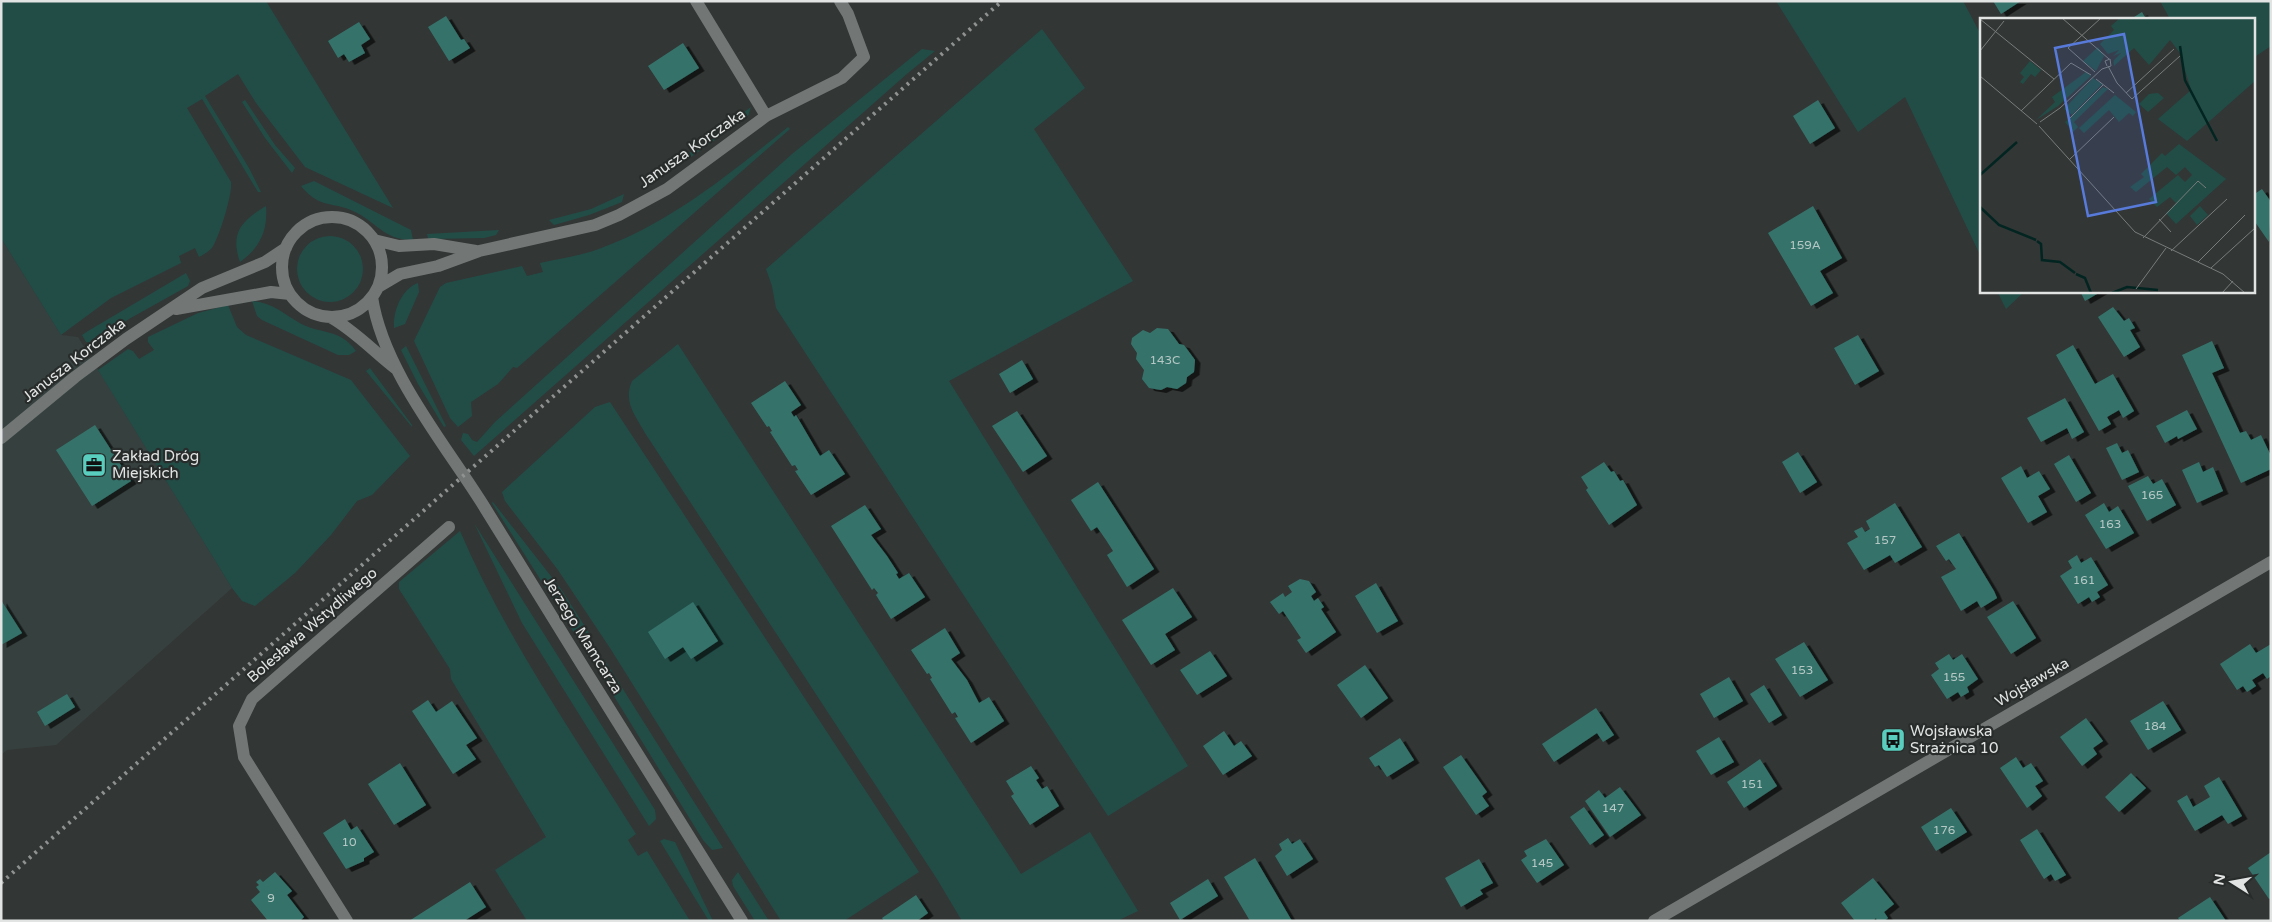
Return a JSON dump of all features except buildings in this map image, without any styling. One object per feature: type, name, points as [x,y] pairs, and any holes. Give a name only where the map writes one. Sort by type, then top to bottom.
[{"type":"street","name":"Janusza Korczaka","points":[[375,292],[400,274],[438,266],[479,251],[585,228],[619,215],[667,189],[766,116],[696,1]]},
{"type":"street","points":[[766,116],[842,78],[864,57],[848,14],[840,1]]},
{"type":"street","points":[[322,218],[346,219],[362,227],[374,240],[382,263],[375,292],[364,306],[353,312],[330,317],[318,315],[307,310],[290,294],[282,271],[283,259],[292,237],[300,228],[322,218]]},
{"type":"street","name":"Janusza Korczaka","points":[[374,240],[399,246],[434,244],[479,251]]},
{"type":"street","name":"Janusza Korczaka","points":[[1,438],[75,377],[126,339],[202,288],[266,262],[286,248]]},
{"type":"street","name":"Janusza Korczaka","points":[[169,310],[271,292],[290,294]]},
{"type":"street","name":"Jerzego Mamcarza","points":[[375,292],[375,315],[395,368],[464,475],[742,921]]},
{"type":"street","name":"Jerzego Mamcarza","points":[[330,317],[347,326],[395,368]]},
{"type":"street","name":"Bolesława Wstydliwego","points":[[347,921],[244,757],[239,726],[252,699],[449,527]]},
{"type":"street","name":"Wojsławska","points":[[1654,921],[2271,562]]},
{"type":"shaded area","points":[[1,238],[61,335],[78,337],[232,588],[56,745],[7,750],[1,755]]},
{"type":"green space","points":[[1,1],[266,1],[393,208],[305,167],[256,103],[238,74],[205,96],[249,168],[261,192],[258,192],[202,99],[187,108],[231,182],[230,196],[225,215],[212,248],[199,257],[195,248],[179,256],[181,263],[111,298],[61,335],[1,238]]},
{"type":"green space","points":[[1776,1],[1963,1],[1980,33],[1980,255],[1905,97],[1858,132]]},
{"type":"green space","points":[[2160,1],[2271,1],[2271,46],[2254,57],[2254,18],[2169,18]]},
{"type":"green space","points":[[1042,29],[1085,88],[1034,129],[1133,281],[949,381],[1188,766],[1108,816],[776,308],[772,286],[766,269]]},
{"type":"green space","points":[[922,49],[935,51],[474,456],[461,440],[463,433],[468,434],[472,440],[477,442],[495,422],[792,154]]},
{"type":"green space","points":[[245,100],[275,145],[295,168],[292,173],[265,138],[242,102]]},
{"type":"green space","points":[[751,107],[748,116],[687,160],[681,159]]},
{"type":"green space","points":[[788,127],[790,129],[517,368],[513,367],[498,384],[471,402],[472,416],[458,427],[450,418],[414,341],[440,287],[446,283],[522,266],[527,276],[543,272],[540,263],[596,250],[623,239],[648,227],[697,197]]},
{"type":"green space","points":[[314,181],[411,230],[413,240],[394,237],[353,211],[314,198],[301,186]]},
{"type":"green space","points":[[624,194],[622,202],[589,215],[554,225],[549,220],[591,209]]},
{"type":"green space","points":[[266,206],[266,223],[261,238],[253,251],[240,262],[236,243],[237,235],[250,217]]},
{"type":"green space","points":[[499,230],[496,235],[484,238],[428,239],[427,234]]},
{"type":"green space","points":[[330,236],[343,239],[353,246],[360,256],[363,269],[360,282],[353,292],[343,299],[330,302],[317,299],[307,292],[300,282],[297,269],[300,256],[307,246],[317,239]]},
{"type":"green space","points":[[186,273],[190,281],[188,286],[129,319],[92,343],[86,342],[82,335]]},
{"type":"green space","points":[[418,283],[419,292],[405,324],[394,328],[399,302],[407,290]]},
{"type":"green space","points":[[1998,292],[2024,292],[2006,309]]},
{"type":"green space","points":[[252,301],[265,303],[306,326],[343,338],[356,351],[349,355],[338,355],[262,320],[257,316]]},
{"type":"green space","points":[[228,305],[237,327],[246,335],[351,380],[410,456],[372,495],[357,501],[331,535],[295,573],[255,606],[242,601],[232,588],[98,370],[128,349],[133,351],[139,359],[154,350],[148,342],[148,337],[198,313]]},
{"type":"green space","points":[[678,344],[1021,874],[1090,832],[1138,911],[1117,921],[962,921],[937,879],[645,433],[631,408],[629,395],[632,381]]},
{"type":"green space","points":[[406,346],[446,426],[444,427],[418,384],[401,350]]},
{"type":"green space","points":[[370,368],[412,425],[412,427],[366,371]]},
{"type":"green space","points":[[610,402],[919,872],[844,921],[781,921],[610,648],[558,570],[505,501],[502,492],[595,407]]},
{"type":"green space","points":[[493,502],[561,589],[591,636],[585,639],[576,636]]},
{"type":"green space","points":[[474,523],[655,810],[656,819],[649,826],[522,623]]},
{"type":"green space","points":[[460,531],[498,610],[542,686],[636,834],[628,840],[638,856],[647,851],[690,921],[527,921],[495,870],[546,837],[451,679],[450,669],[399,589],[399,582]]},
{"type":"green space","points":[[604,659],[723,848],[712,850],[703,840],[599,672],[600,662]]},
{"type":"green space","points":[[664,839],[675,842],[713,921],[709,921],[660,841]]},
{"type":"green space","points":[[738,872],[769,921],[755,921],[733,886],[732,880]]},
{"type":"railway","points":[[1,883],[1002,1]]},
{"type":"place","name":"Zakład Dróg Miejskich","points":[[94,465]]},
{"type":"place","name":"Wojsławska Strażnica 10","points":[[1893,740]]}]
